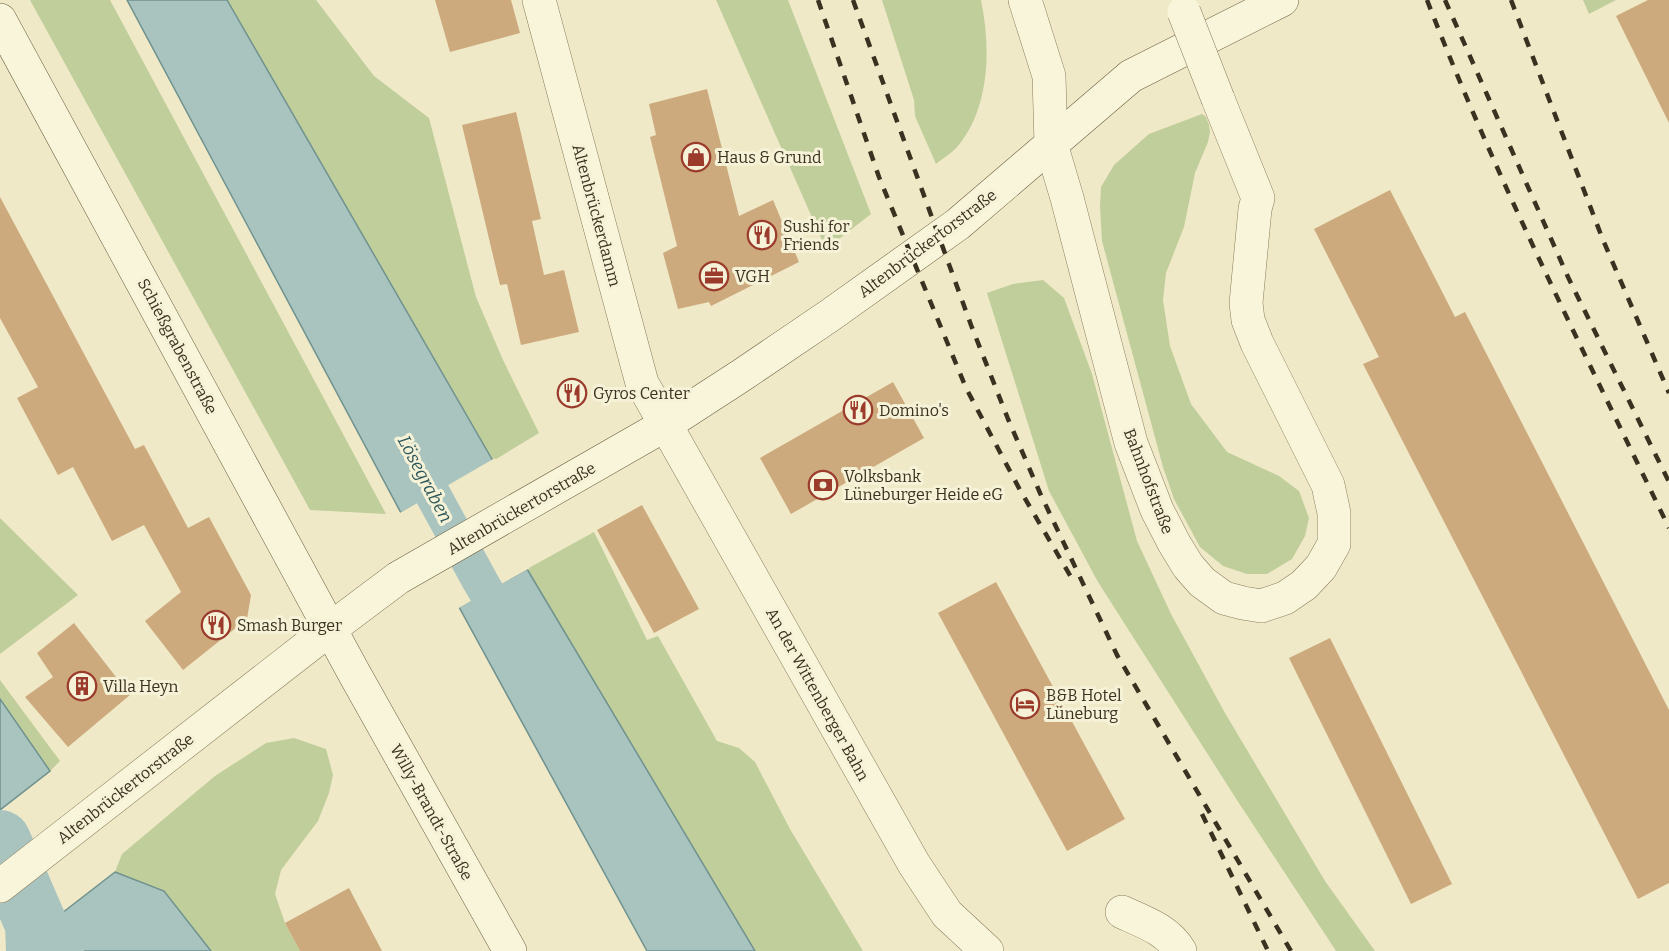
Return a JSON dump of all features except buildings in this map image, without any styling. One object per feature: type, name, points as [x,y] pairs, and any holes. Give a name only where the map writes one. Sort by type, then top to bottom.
[{"type":"street","name":"Altenbrückerdamm","points":[[539,0],[642,383],[665,425]]},
{"type":"street","name":"Bahnhofstraße","points":[[1025,0],[1049,76],[1051,144],[1131,443],[1157,510],[1188,566],[1202,582],[1224,598],[1261,606],[1285,598],[1304,585],[1321,567],[1334,544],[1334,513],[1328,485],[1257,343],[1248,320],[1247,284],[1258,198],[1179,0]]},
{"type":"street","name":"Altenbrückertorstraße","points":[[0,886],[398,578],[665,425],[819,323],[958,224],[1131,76],[1282,0]]},
{"type":"street","name":"Schießgrabenstraße","points":[[0,20],[354,673]]},
{"type":"street","name":"An der Wittenberger Bahn","points":[[665,425],[914,864],[947,914],[987,951]]},
{"type":"street","name":"Willy-Brandt-Straße","points":[[354,673],[510,951]]},
{"type":"street","points":[[1122,912],[1150,925],[1173,940],[1180,951]]},
{"type":"green space","points":[[30,0],[110,0],[386,514],[310,510]]},
{"type":"green space","points":[[227,0],[316,0],[374,76],[429,118],[476,297],[503,360],[539,433],[493,461]]},
{"type":"green space","points":[[716,0],[788,0],[871,214],[826,249]]},
{"type":"green space","points":[[882,0],[981,0],[987,57],[982,95],[969,130],[956,149],[936,164],[915,116],[914,100]]},
{"type":"green space","points":[[1583,0],[1616,0],[1589,14]]},
{"type":"green space","points":[[1202,114],[1209,125],[1208,142],[1195,173],[1184,227],[1166,273],[1163,300],[1170,346],[1191,404],[1227,452],[1279,476],[1299,491],[1309,518],[1305,536],[1292,559],[1267,574],[1247,574],[1223,566],[1200,547],[1174,499],[1163,467],[1102,241],[1101,187],[1114,165],[1149,134]]},
{"type":"green space","points":[[1043,280],[1064,298],[1092,374],[1137,541],[1171,614],[1225,713],[1325,881],[1375,951],[1336,951],[1098,582],[1049,491],[987,293],[1013,284]]},
{"type":"green space","points":[[0,518],[78,595],[0,654]]},
{"type":"green space","points":[[594,532],[647,640],[658,636],[717,741],[739,748],[755,762],[790,829],[863,951],[755,951],[527,569]]},
{"type":"green space","points":[[0,680],[60,761],[50,771],[0,699]]},
{"type":"green space","points":[[294,738],[326,749],[333,775],[318,821],[281,870],[275,894],[285,923],[300,951],[211,951],[164,891],[115,872],[122,854],[215,776],[266,743]]},
{"type":"water","points":[[127,0],[227,0],[493,461],[401,513]]},
{"type":"water","points":[[527,569],[755,951],[647,951],[459,607]]},
{"type":"water","points":[[0,699],[50,771],[0,810]]},
{"type":"water","points":[[115,872],[164,891],[211,951],[13,951]]},
{"type":"pier","points":[[495,458],[495,463],[402,515],[398,514]]},
{"type":"pier","points":[[526,566],[530,568],[457,609],[458,605]]},
{"type":"waterway","name":"Lösegraben","points":[[409,451],[511,634]]},
{"type":"waterway","points":[[0,841],[36,924],[37,951]]},
{"type":"waterway","points":[[28,951],[36,924],[66,951]]},
{"type":"railway","points":[[818,0],[879,177],[966,388],[1020,490],[1071,577]]},
{"type":"railway","points":[[853,0],[971,325],[1040,493],[1117,655],[1291,951]]},
{"type":"railway","points":[[1427,0],[1512,201],[1669,528]]},
{"type":"railway","points":[[1445,0],[1568,277],[1669,482]]},
{"type":"railway","points":[[1511,0],[1603,240],[1669,393]]},
{"type":"railway","points":[[1202,814],[1268,951]]},
{"type":"place","name":"Haus & Grund","points":[[696,157]]},
{"type":"place","name":"Sushi for Friends","points":[[762,235]]},
{"type":"place","name":"VGH","points":[[714,276]]},
{"type":"place","name":"Gyros Center","points":[[572,393]]},
{"type":"place","name":"Domino's","points":[[858,410]]},
{"type":"place","name":"Volksbank Lüneburger Heide eG","points":[[823,485]]},
{"type":"place","name":"Smash Burger","points":[[216,625]]},
{"type":"place","name":"Villa Heyn","points":[[82,686]]},
{"type":"place","name":"B&B Hotel Lüneburg","points":[[1025,704]]}]
